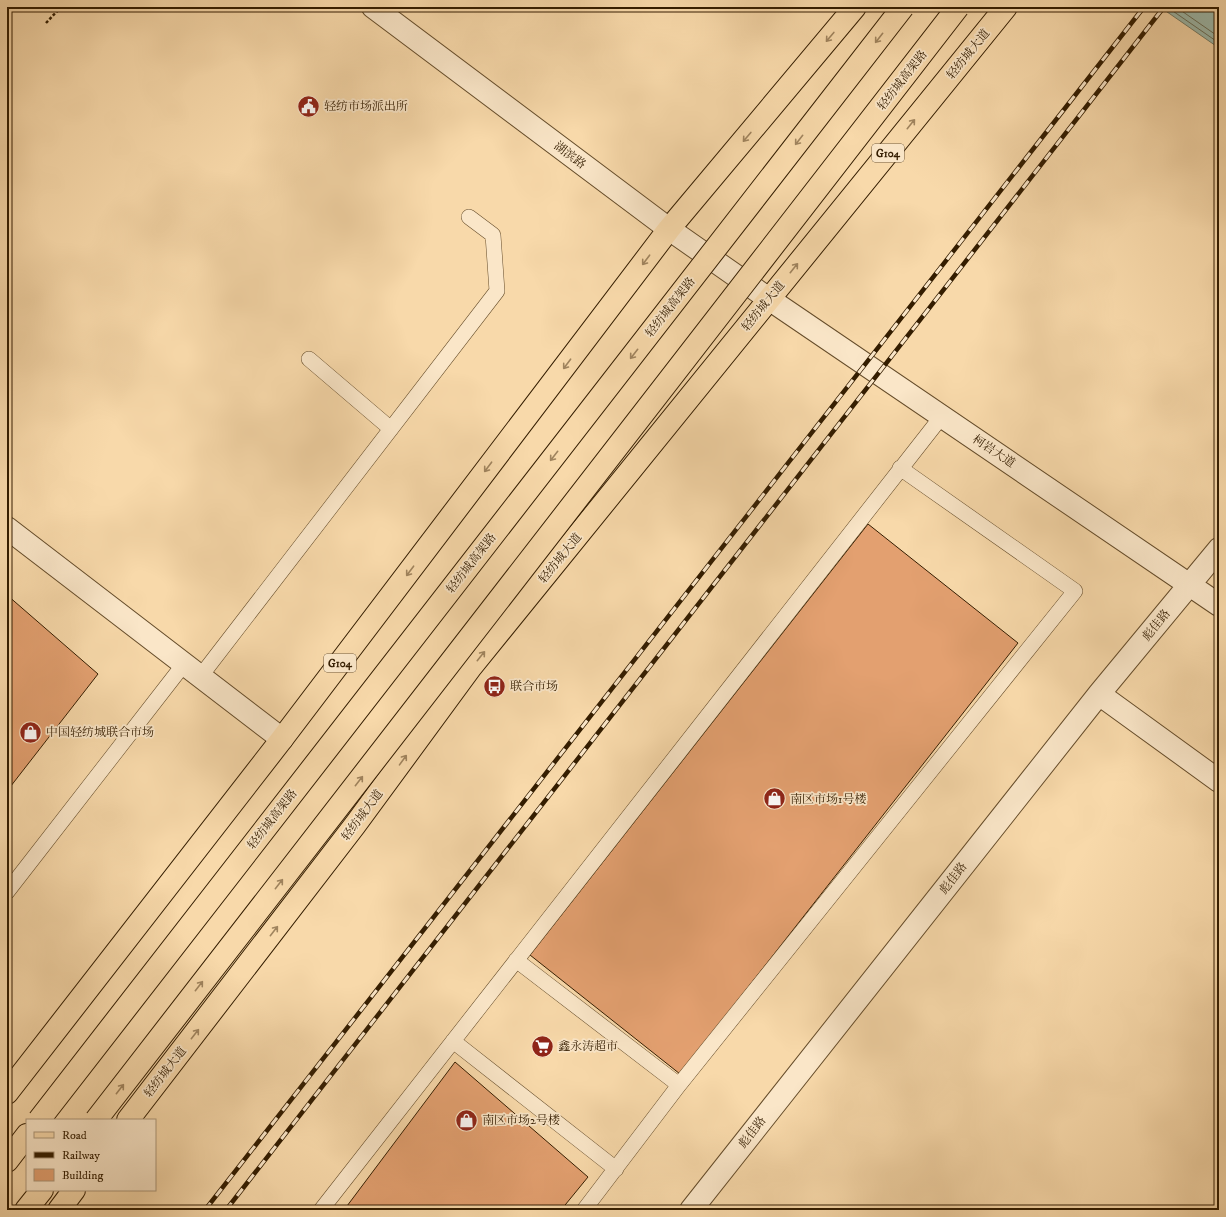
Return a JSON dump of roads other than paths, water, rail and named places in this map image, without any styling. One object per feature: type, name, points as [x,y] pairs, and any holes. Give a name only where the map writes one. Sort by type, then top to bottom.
[{"type":"main road","name":"G104","points":[[7,1093],[282,739],[669,229],[855,7]]},
{"type":"main road","name":"轻纺城高架路","points":[[40,1119],[903,7]]},
{"type":"main road","name":"轻纺城高架路","points":[[97,1119],[958,7]]},
{"type":"main road","name":"轻纺城大道","points":[[129,1119],[355,825],[471,667],[1006,7]]},
{"type":"main road","points":[[7,1161],[26,1136]]},
{"type":"main road","points":[[26,1210],[41,1191]]},
{"type":"main road","points":[[59,1210],[73,1191]]},
{"type":"street","name":"湖滨路","points":[[373,7],[669,229],[769,299]]},
{"type":"street","name":"柯岩大道","points":[[769,299],[1219,605]]},
{"type":"street","points":[[7,528],[282,739]]},
{"type":"street","name":"彪佳路","points":[[691,1210],[1099,694],[1219,549]]},
{"type":"street","points":[[1099,694],[1219,781]]},
{"type":"lane","points":[[7,892],[391,429],[497,291],[493,235],[469,217]]},
{"type":"lane","points":[[309,359],[391,429]]},
{"type":"lane","points":[[321,1210],[942,416]]},
{"type":"lane","points":[[584,1210],[679,1085],[1075,591],[900,468]]},
{"type":"lane","points":[[516,960],[679,1085]]},
{"type":"lane","points":[[453,1041],[616,1169]]},
{"type":"water","points":[[1160,7],[1219,7],[1219,48]]},
{"type":"railway","points":[[205,1210],[1144,7]]},
{"type":"railway","points":[[226,1210],[1164,7]]},
{"type":"place","name":"轻纺市场派出所","points":[[308,106]]},
{"type":"place","name":"联合市场","points":[[494,686]]},
{"type":"place","name":"中国轻纺城联合市场","points":[[30,732]]},
{"type":"place","name":"南区市场1号楼","points":[[774,799]]},
{"type":"place","name":"鑫永涛超市","points":[[542,1046]]},
{"type":"place","name":"南区市场2号楼","points":[[467,1120]]}]
